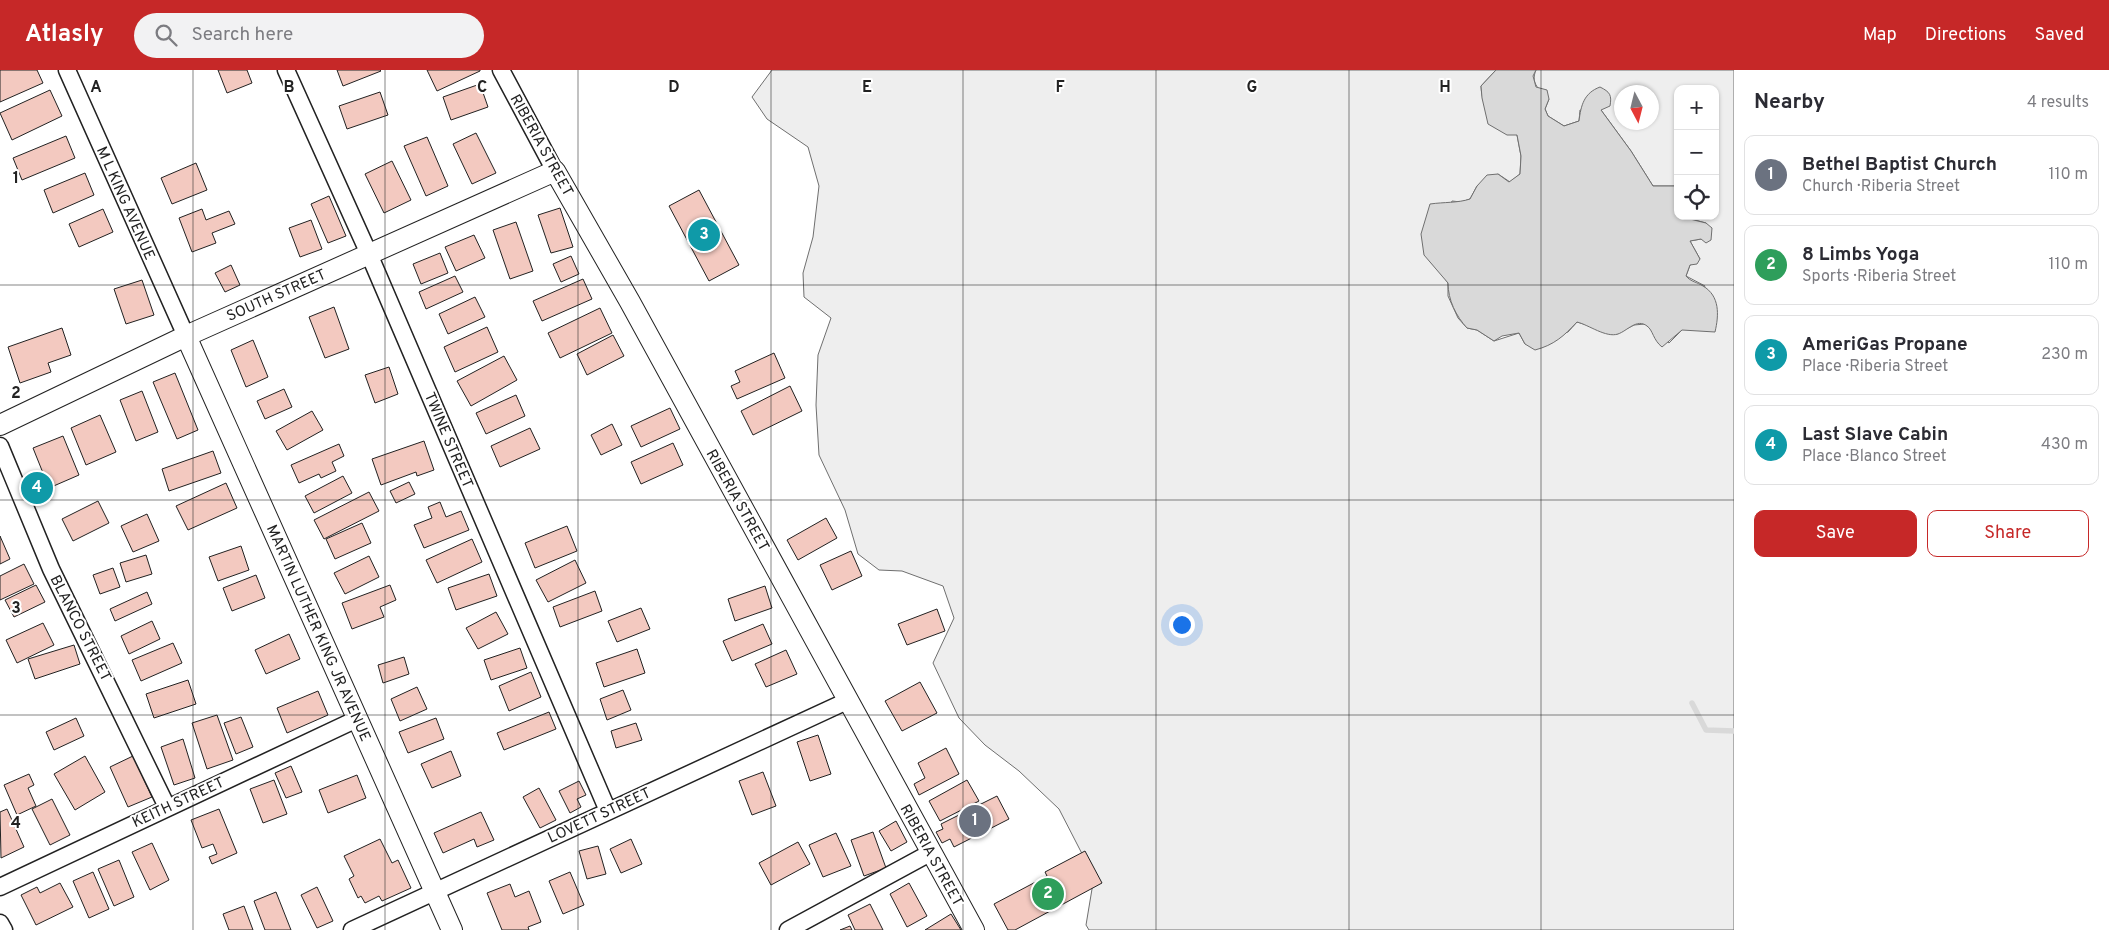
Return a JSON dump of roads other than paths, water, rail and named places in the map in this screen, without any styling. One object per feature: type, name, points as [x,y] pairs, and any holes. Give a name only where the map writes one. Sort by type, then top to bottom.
[{"type":"street","name":"M L KING AVENUE","points":[[67,70],[186,336]]},
{"type":"street","name":"TWINE STREET","points":[[286,70],[369,254],[608,811]]},
{"type":"street","name":"RIBERIA STREET","points":[[500,70],[630,302],[930,853],[974,930]]},
{"type":"street","name":"SOUTH STREET","points":[[0,425],[186,336],[555,171]]},
{"type":"street","name":"MARTIN LUTHER KING JR AVENUE","points":[[186,336],[452,930]]},
{"type":"street","name":"BLANCO STREET","points":[[0,446],[51,569],[168,807]]},
{"type":"street","name":"LOVETT STREET","points":[[352,930],[847,701]]},
{"type":"street","name":"KEITH STREET","points":[[0,887],[357,719]]},
{"type":"street","points":[[788,930],[930,853]]},
{"type":"street","points":[[0,923],[4,930]]},
{"type":"waterway","points":[[1692,703],[1706,730],[1734,731]]},
{"type":"place","name":"AmeriGas Propane","points":[[704,235]]},
{"type":"place","name":"Last Slave Cabin","points":[[37,488]]},
{"type":"place","name":"Bethel Baptist Church","points":[[975,821]]},
{"type":"place","name":"8 Limbs Yoga","points":[[1048,894]]}]
